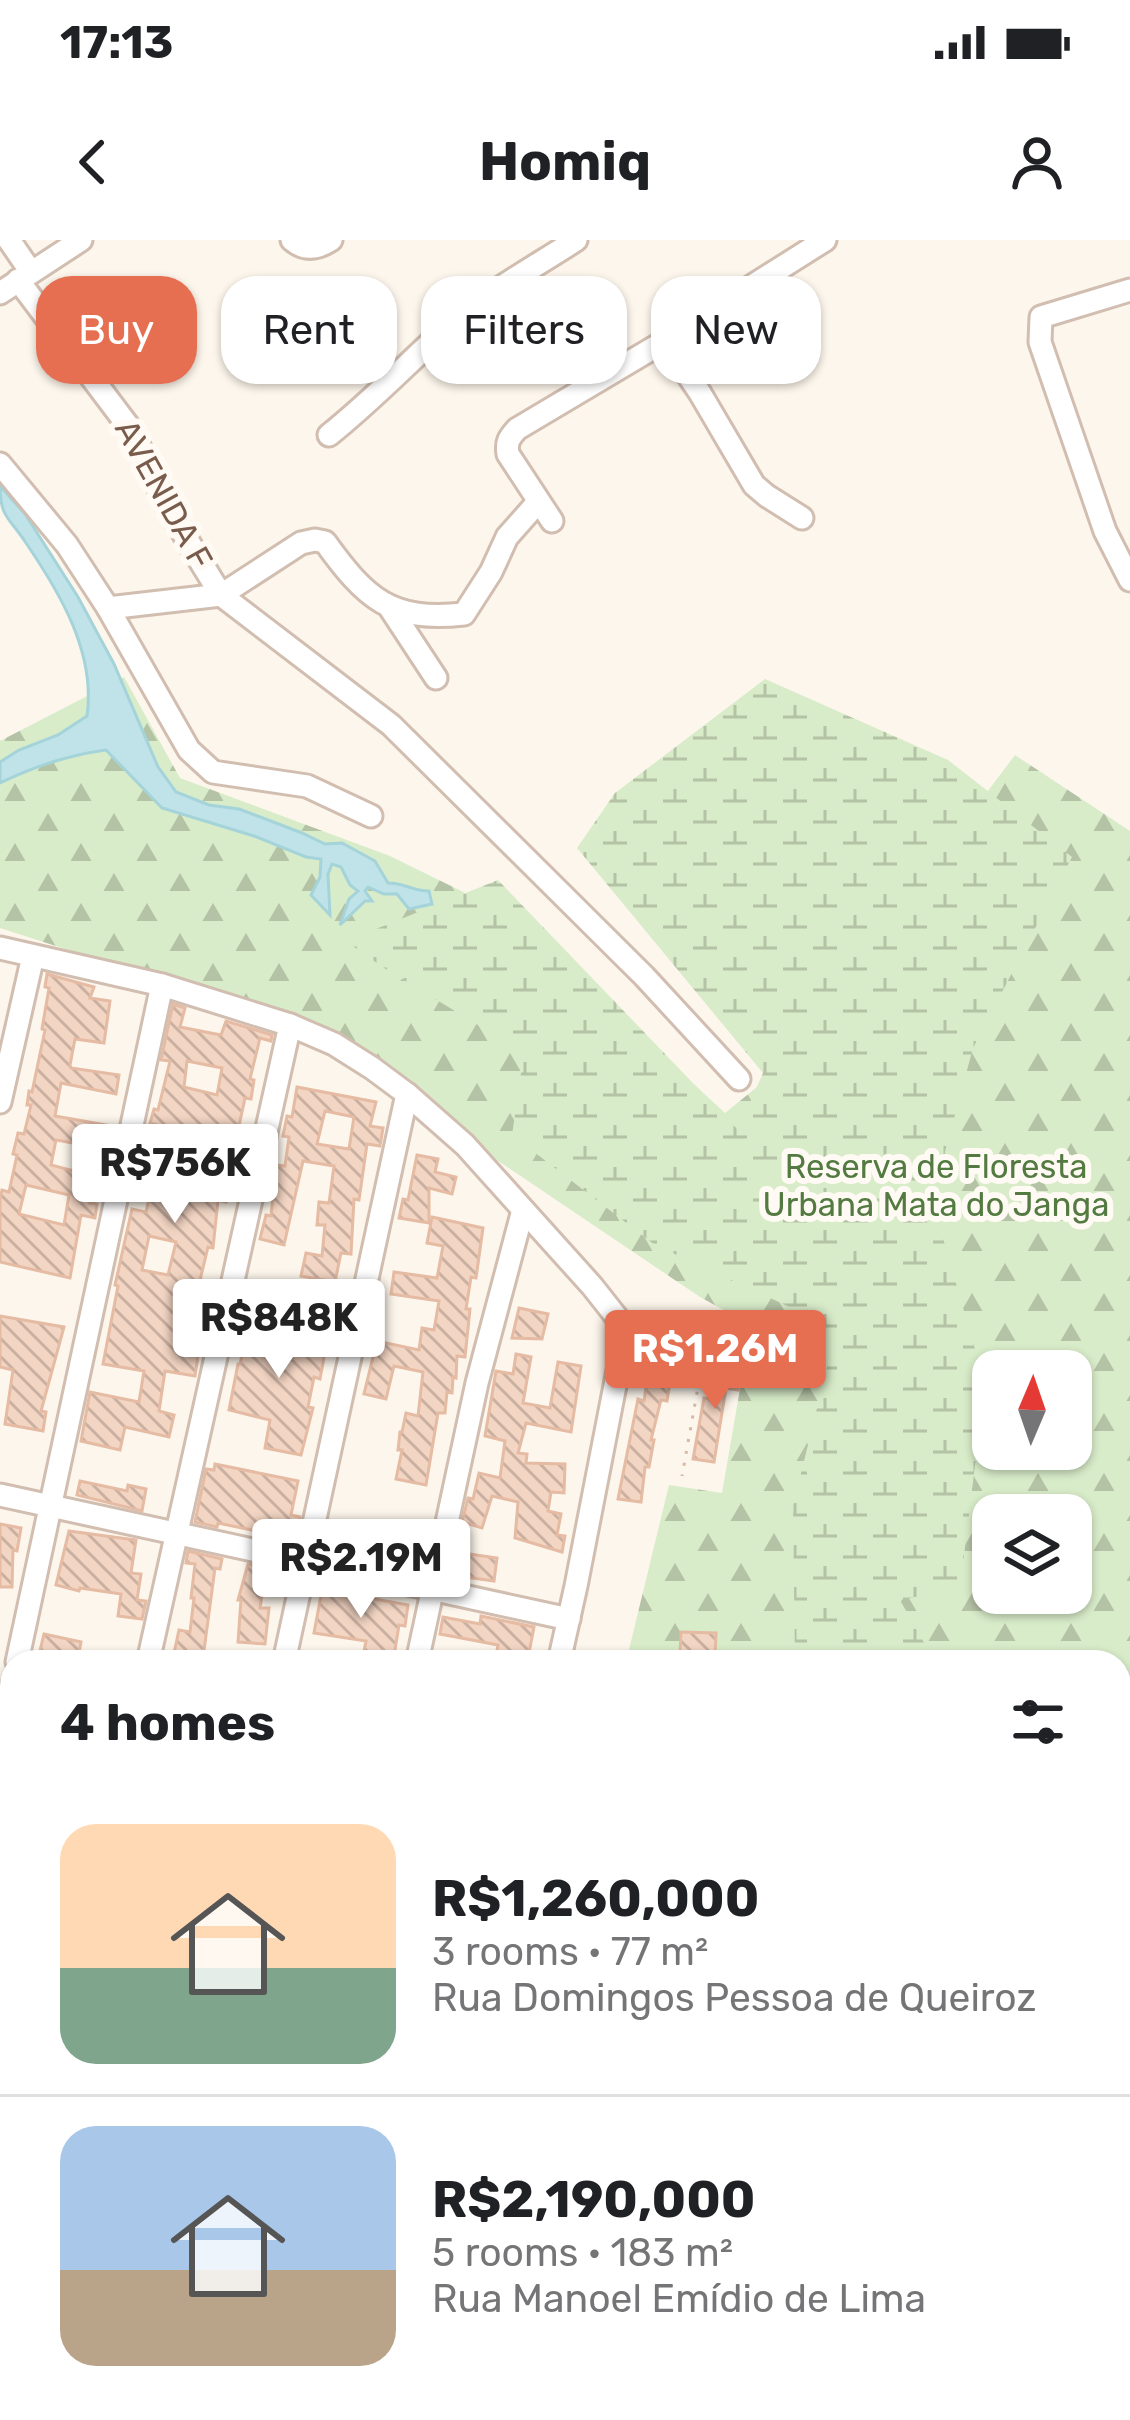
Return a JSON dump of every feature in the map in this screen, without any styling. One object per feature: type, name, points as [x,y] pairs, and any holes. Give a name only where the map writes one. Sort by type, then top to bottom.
[{"type":"street","name":"AVENIDA F","points":[[10,240],[16,282],[126,421],[169,510],[221,595]]},
{"type":"street","points":[[16,282],[81,240]]},
{"type":"street","points":[[292,240],[305,248],[331,240]]},
{"type":"street","points":[[329,435],[369,404],[440,333],[576,240]]},
{"type":"street","points":[[768,276],[825,240]]},
{"type":"street","points":[[1130,290],[1041,317],[1040,342],[1105,531],[1130,580]]},
{"type":"street","points":[[108,608],[221,595],[302,543],[315,540],[326,542],[376,600],[390,608],[437,617],[464,614],[507,537],[545,512],[508,454],[508,438],[651,349]]},
{"type":"street","points":[[694,384],[746,474],[767,496],[802,518]]},
{"type":"street","points":[[0,464],[67,545],[189,750],[214,772],[307,786],[371,815]]},
{"type":"street","points":[[221,595],[392,725],[644,976],[739,1079]]},
{"type":"street","points":[[390,608],[436,678]]},
{"type":"street","points":[[0,948],[162,985],[290,1025],[334,1044],[407,1094],[465,1144],[592,1286],[626,1329],[562,1650]]},
{"type":"street","points":[[0,1102],[33,956]]},
{"type":"street","points":[[20,1650],[162,985]]},
{"type":"street","points":[[151,1650],[290,1025]]},
{"type":"street","points":[[287,1650],[407,1094]]},
{"type":"street","points":[[419,1650],[477,1383],[524,1210]]},
{"type":"street","points":[[0,1495],[569,1618]]},
{"type":"path","points":[[626,1329],[653,1312],[700,1322],[707,1336],[682,1476]]},
{"type":"green space","name":"Reserva de Floresta Urbana Mata do Janga","points":[[124,677],[180,778],[390,856],[512,916],[725,1113],[778,1070],[1015,755],[1130,831],[1130,1650],[629,1650],[669,1485],[722,1493],[751,1325],[700,1297],[292,1022],[0,928],[0,741]]},
{"type":"green space","points":[[765,679],[948,760],[1072,857],[973,1048],[932,1200],[975,1350],[974,1470],[960,1588],[900,1600],[928,1650],[795,1650],[793,1506],[831,1351],[809,1316],[655,1245],[512,1135],[524,1053],[346,941],[498,880],[738,1130],[763,1073],[577,848],[615,793]]},
{"type":"water","points":[[0,486],[25,514],[78,597],[114,664],[158,767],[176,792],[209,805],[239,809],[325,844],[342,843],[375,861],[388,883],[429,891],[432,904],[409,909],[397,894],[368,887],[365,891],[372,901],[365,901],[340,925],[349,899],[358,891],[341,867],[332,864],[328,874],[330,915],[311,895],[320,877],[321,859],[162,808],[106,750],[52,762],[0,783],[0,762],[87,716],[88,693],[73,625],[51,582],[4,512]]},
{"type":"building","points":[[47,974],[94,987],[90,998],[110,1001],[104,1043],[75,1039],[70,1065],[119,1075],[116,1094],[61,1083],[55,1116],[106,1125],[102,1148],[56,1140],[51,1165],[97,1177],[90,1203],[97,1204],[95,1218],[81,1215],[70,1278],[0,1262],[0,1198],[2,1190],[9,1192],[18,1133],[24,1134],[31,1105],[27,1105],[29,1091],[45,1030],[49,988],[45,987]],"holes":[[[26,1185],[69,1195],[64,1225],[19,1214]]]},
{"type":"building","points":[[173,1004],[185,1008],[180,1027],[221,1035],[226,1021],[272,1035],[271,1041],[260,1038],[250,1079],[254,1080],[251,1099],[245,1098],[239,1126],[248,1127],[245,1146],[234,1144],[226,1202],[218,1200],[213,1248],[208,1247],[195,1301],[199,1302],[194,1327],[202,1328],[195,1376],[165,1371],[159,1411],[174,1415],[169,1437],[125,1427],[120,1450],[81,1441],[90,1392],[139,1402],[144,1371],[103,1364],[132,1209],[146,1212],[152,1185],[144,1183],[148,1163],[195,1172],[202,1138],[150,1123],[154,1109],[158,1110],[170,1061],[161,1060]],"holes":[[[187,1061],[222,1068],[217,1095],[184,1087]],[[149,1236],[176,1242],[168,1275],[142,1270]]]},
{"type":"building","points":[[297,1087],[376,1102],[370,1126],[383,1128],[380,1146],[367,1144],[359,1200],[354,1199],[351,1254],[341,1253],[335,1282],[301,1276],[306,1253],[322,1256],[325,1225],[317,1225],[319,1202],[329,1203],[334,1166],[303,1161],[284,1245],[260,1239],[266,1215],[271,1216],[276,1165],[285,1166],[289,1137],[283,1136],[287,1116],[292,1117]],"holes":[[[325,1111],[354,1117],[349,1149],[317,1144]]]},
{"type":"building","points":[[417,1155],[438,1159],[435,1172],[456,1177],[452,1194],[429,1188],[429,1223],[399,1218],[403,1199],[408,1200]]},
{"type":"building","points":[[432,1217],[483,1228],[466,1309],[470,1309],[465,1357],[457,1356],[452,1393],[447,1392],[445,1413],[438,1413],[426,1485],[396,1479],[400,1432],[406,1413],[418,1416],[423,1372],[394,1366],[386,1399],[364,1394],[377,1341],[419,1350],[422,1328],[434,1330],[439,1301],[391,1294],[394,1272],[437,1278],[443,1246],[427,1243]]},
{"type":"building","points":[[519,1308],[548,1314],[542,1339],[512,1338]]},
{"type":"building","points":[[0,1316],[64,1327],[41,1411],[46,1412],[43,1431],[5,1424],[13,1370],[0,1367]]},
{"type":"building","points":[[257,1316],[328,1336],[320,1379],[314,1377],[308,1407],[313,1408],[301,1455],[265,1448],[270,1420],[229,1410],[238,1364],[245,1342],[251,1343]]},
{"type":"building","points":[[650,1326],[696,1338],[693,1359],[674,1356],[667,1401],[661,1400],[651,1440],[641,1502],[618,1499],[638,1399],[644,1401],[653,1341],[646,1339]]},
{"type":"building","points":[[516,1354],[531,1357],[523,1403],[550,1408],[558,1362],[581,1366],[571,1432],[526,1423],[518,1453],[527,1454],[526,1463],[565,1464],[564,1493],[551,1492],[548,1511],[561,1514],[557,1535],[565,1536],[562,1552],[515,1538],[518,1502],[492,1496],[482,1528],[462,1522],[479,1473],[500,1478],[505,1441],[485,1436],[496,1371],[513,1374]]},
{"type":"building","points":[[715,1365],[741,1368],[738,1390],[726,1388],[714,1462],[693,1459],[704,1398],[711,1399]]},
{"type":"building","points":[[215,1464],[298,1481],[291,1515],[300,1517],[295,1539],[195,1522],[206,1469],[214,1470]]},
{"type":"building","points":[[80,1481],[127,1491],[128,1485],[146,1489],[142,1511],[77,1495]]},
{"type":"building","points":[[0,1524],[21,1528],[17,1551],[13,1550],[12,1587],[0,1587]]},
{"type":"building","points":[[69,1531],[136,1540],[131,1573],[141,1574],[137,1600],[146,1601],[142,1619],[118,1616],[121,1594],[56,1585]]},
{"type":"building","points":[[188,1551],[222,1559],[220,1569],[215,1568],[204,1650],[175,1650],[179,1630],[190,1632],[195,1564],[186,1563]]},
{"type":"building","points":[[456,1552],[497,1558],[494,1581],[451,1575]]},
{"type":"building","points":[[248,1564],[282,1572],[280,1581],[265,1577],[260,1608],[269,1608],[265,1644],[238,1642],[238,1600]]},
{"type":"building","points":[[323,1585],[364,1590],[363,1597],[408,1605],[395,1650],[364,1650],[366,1641],[314,1633]]},
{"type":"building","points":[[481,1616],[534,1627],[530,1650],[497,1650],[498,1645],[440,1634],[443,1617],[480,1624]]},
{"type":"building","points":[[681,1632],[716,1633],[715,1650],[680,1650]]},
{"type":"building","points":[[44,1634],[81,1642],[79,1650],[40,1650]]}]
